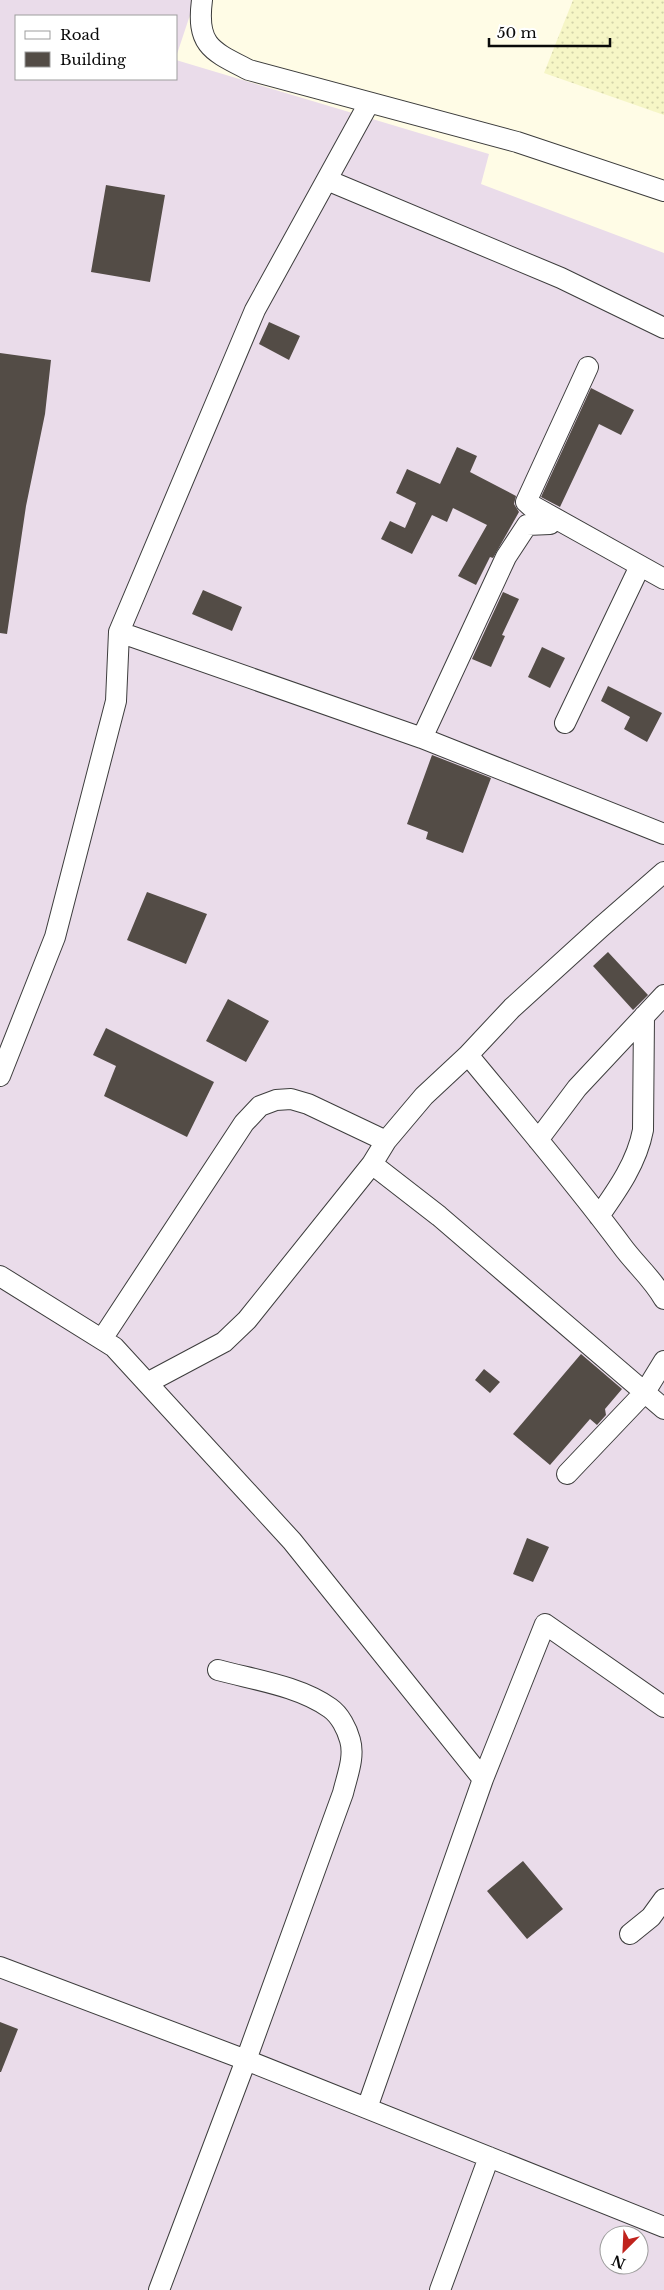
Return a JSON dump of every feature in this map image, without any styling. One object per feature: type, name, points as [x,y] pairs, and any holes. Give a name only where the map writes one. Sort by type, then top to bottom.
[{"type":"street","points":[[202,0],[199,21],[206,43],[225,58],[249,70],[517,142],[664,191]]},
{"type":"street","points":[[0,1076],[55,937],[116,701],[119,632],[255,310],[369,103]]},
{"type":"street","points":[[327,180],[561,278],[664,328]]},
{"type":"street","points":[[526,502],[588,367]]},
{"type":"street","points":[[422,738],[506,556],[527,525],[550,524],[526,502]]},
{"type":"street","points":[[526,502],[663,577]]},
{"type":"street","points":[[565,723],[640,566]]},
{"type":"street","points":[[119,632],[422,738],[664,834]]},
{"type":"street","points":[[147,1384],[224,1342],[247,1320],[424,1096],[468,1055],[512,1008],[664,872]]},
{"type":"street","points":[[538,1140],[577,1088],[664,995]]},
{"type":"street","points":[[599,1216],[633,1162],[640,1147],[643,1130],[644,1016]]},
{"type":"street","points":[[468,1055],[599,1216],[636,1265],[658,1288],[664,1299]]},
{"type":"street","points":[[102,1339],[244,1123],[260,1106],[276,1100],[291,1099],[299,1101],[386,1142]]},
{"type":"street","points":[[372,1164],[439,1216],[664,1409]]},
{"type":"street","points":[[0,1276],[114,1347],[292,1541],[483,1779]]},
{"type":"street","points":[[568,1474],[645,1392],[664,1361]]},
{"type":"street","points":[[368,2108],[483,1779],[545,1624],[664,1707]]},
{"type":"street","points":[[159,2290],[246,2060],[343,1793],[351,1762],[351,1741],[345,1726],[332,1709],[305,1694],[218,1670]]},
{"type":"street","points":[[630,1934],[651,1917],[664,1899]]},
{"type":"street","points":[[0,1967],[246,2060],[664,2226]]},
{"type":"street","points":[[440,2290],[489,2157]]},
{"type":"shaded area","points":[[0,0],[195,0],[178,51],[178,15],[15,15],[15,80],[178,80],[178,61],[489,154],[481,184],[664,253],[664,2290],[0,2290]]},
{"type":"green space","points":[[573,0],[664,0],[664,115],[544,73]]},
{"type":"building","points":[[106,185],[165,195],[150,282],[91,272]]},
{"type":"building","points":[[269,322],[300,336],[289,360],[259,344]]},
{"type":"building","points":[[0,353],[51,360],[45,414],[26,506],[7,634],[0,633]]},
{"type":"building","points":[[591,388],[634,410],[621,435],[599,424],[560,507],[541,497]]},
{"type":"building","points":[[457,447],[477,456],[470,472],[516,496],[514,504],[519,512],[493,558],[490,557],[476,585],[458,576],[487,525],[453,508],[447,522],[432,515],[412,554],[381,539],[390,521],[405,528],[416,503],[396,493],[407,469],[440,484]]},
{"type":"building","points":[[203,590],[242,607],[232,631],[192,614]]},
{"type":"building","points":[[503,592],[519,599],[502,635],[505,636],[491,667],[472,659]]},
{"type":"building","points":[[542,647],[565,658],[550,688],[528,677]]},
{"type":"building","points":[[608,686],[662,713],[647,742],[624,729],[630,717],[601,701]]},
{"type":"building","points":[[432,755],[491,778],[463,853],[426,839],[428,832],[407,824]]},
{"type":"building","points":[[147,892],[207,914],[186,964],[127,940]]},
{"type":"building","points":[[608,952],[648,995],[633,1010],[593,966]]},
{"type":"building","points":[[228,999],[269,1021],[246,1062],[206,1041]]},
{"type":"building","points":[[106,1028],[214,1082],[187,1137],[104,1096],[116,1066],[93,1055]]},
{"type":"building","points":[[581,1354],[622,1389],[605,1409],[606,1415],[597,1425],[590,1419],[550,1465],[513,1434]]},
{"type":"building","points":[[484,1369],[500,1382],[490,1393],[475,1380]]},
{"type":"building","points":[[527,1538],[549,1547],[533,1582],[513,1574]]},
{"type":"building","points":[[523,1861],[563,1909],[527,1939],[487,1891]]},
{"type":"building","points":[[0,2022],[18,2029],[1,2072],[0,2072]]}]
